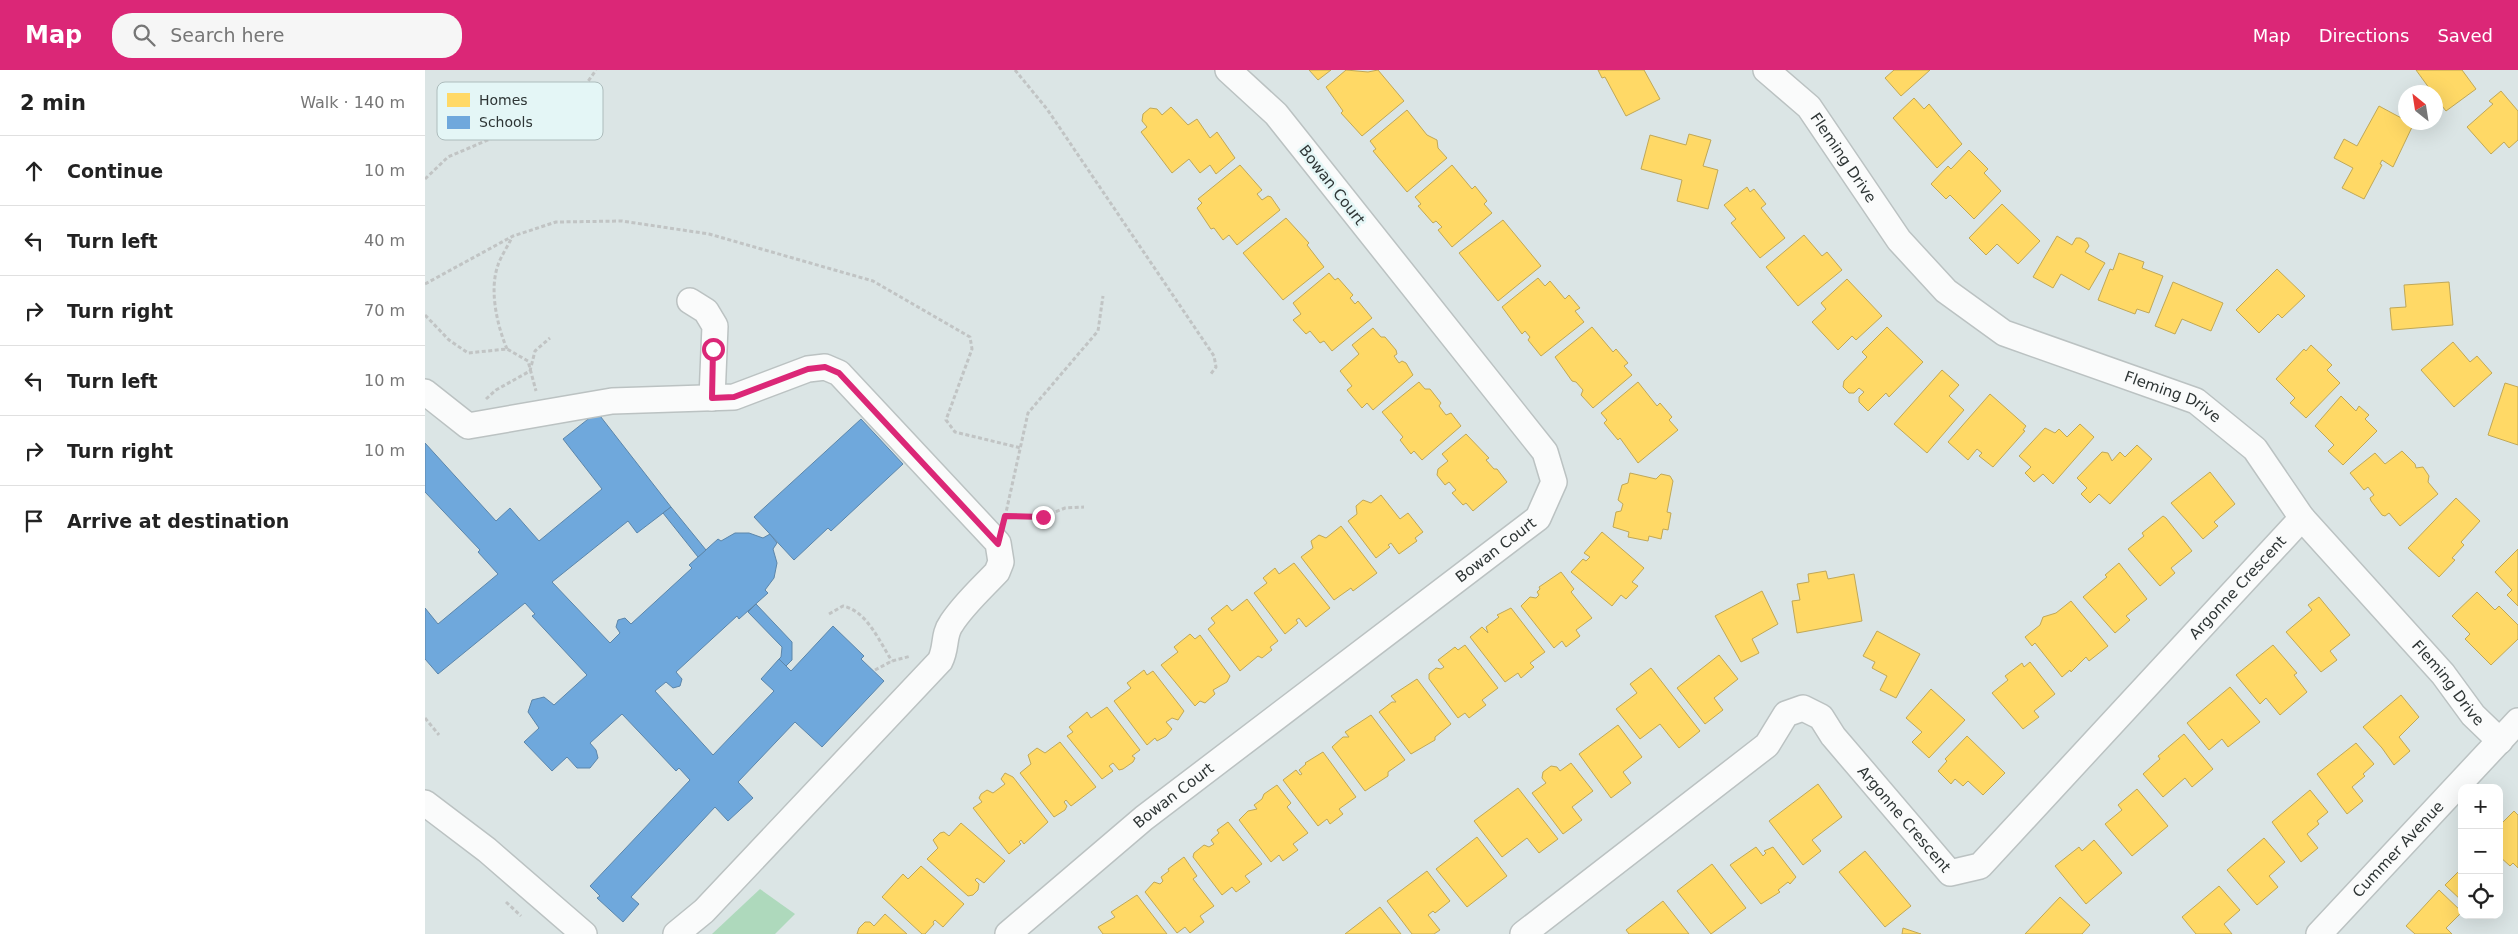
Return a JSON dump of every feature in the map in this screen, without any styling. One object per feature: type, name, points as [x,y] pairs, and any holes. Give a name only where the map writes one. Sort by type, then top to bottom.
[{"type":"street","name":"Bowan Court","points":[[1008,934],[1144,818],[1538,518],[1554,482],[1545,452],[1539,444],[1277,114],[1228,70]]},
{"type":"street","name":"Fleming Drive","points":[[1766,70],[1809,107],[1899,240],[1946,291],[2005,333],[2196,401],[2255,449],[2302,518],[2443,674],[2473,715],[2500,741]]},
{"type":"street","points":[[690,301],[706,311],[715,326],[712,398]]},
{"type":"street","points":[[425,392],[468,426],[544,415],[612,401],[734,397],[808,369],[825,367],[839,373],[998,544],[1001,551],[1001,562],[997,572],[950,624],[946,636],[946,650],[940,661],[704,911],[676,934]]},
{"type":"street","name":"Argonne Crescent","points":[[1523,934],[1767,744],[1786,714],[1803,708],[1821,717],[1833,736],[1950,873],[1980,866],[2302,518]]},
{"type":"street","name":"Cummer Avenue","points":[[2319,934],[2518,721]]},
{"type":"street","points":[[425,803],[487,850],[573,931]]},
{"type":"path","points":[[588,82],[597,70]]},
{"type":"path","points":[[1015,70],[1047,109],[1214,356],[1216,368],[1209,374]]},
{"type":"path","points":[[425,179],[448,158],[489,140]]},
{"type":"path","points":[[425,284],[513,236],[556,222],[622,221],[709,234],[873,281],[970,337],[972,349],[946,420],[955,432],[1021,448]]},
{"type":"path","points":[[507,349],[500,332],[494,288],[498,265],[513,236]]},
{"type":"path","points":[[998,544],[1028,413],[1097,331],[1103,296]]},
{"type":"path","points":[[425,315],[449,340],[468,352],[507,349],[528,361],[544,415]]},
{"type":"path","points":[[480,424],[486,398],[496,390],[530,371],[535,351],[551,338]]},
{"type":"path","points":[[996,516],[1043,517],[1065,508],[1084,507]]},
{"type":"path","points":[[829,614],[843,606],[854,608],[865,620],[892,661]]},
{"type":"path","points":[[425,718],[439,735]]},
{"type":"path","points":[[506,902],[521,916]]},
{"type":"green space","points":[[760,889],[795,914],[775,934],[712,934]]},
{"type":"building: Homes","points":[[1309,70],[1331,70],[1318,80]]},
{"type":"building: Homes","points":[[1346,70],[1368,72],[1378,70],[1404,101],[1362,136],[1341,113],[1343,111],[1326,87]]},
{"type":"building: Homes","points":[[1598,70],[1644,70],[1660,99],[1626,116],[1605,77],[1602,78]]},
{"type":"building: Homes","points":[[1894,70],[1930,70],[1901,96],[1885,78]]},
{"type":"building: Homes","points":[[2416,70],[2462,70],[2476,89],[2446,111],[2443,107],[2443,85],[2427,85]]},
{"type":"building: Homes","points":[[2501,91],[2518,111],[2518,140],[2509,148],[2504,142],[2491,154],[2467,127],[2493,104],[2489,101]]},
{"type":"building: Homes","points":[[1914,98],[1924,109],[1929,104],[1962,144],[1937,168],[1893,118]]},
{"type":"building: Homes","points":[[2379,106],[2398,116],[2398,130],[2411,130],[2393,167],[2382,160],[2380,164],[2382,165],[2364,199],[2342,188],[2353,168],[2334,158],[2344,139],[2357,146]]},
{"type":"building: Homes","points":[[1171,107],[1188,125],[1197,119],[1210,138],[1217,132],[1235,158],[1216,174],[1210,165],[1200,173],[1189,159],[1172,173],[1141,132],[1147,127],[1142,121],[1143,114],[1150,108],[1157,109],[1162,115]]},
{"type":"building: Homes","points":[[1407,110],[1427,135],[1437,140],[1438,148],[1447,158],[1407,192],[1373,151],[1376,149],[1370,141]]},
{"type":"building: Homes","points":[[1689,134],[1711,140],[1703,166],[1718,170],[1708,209],[1677,201],[1682,180],[1641,169],[1650,135],[1686,145]]},
{"type":"building: Homes","points":[[1969,150],[1988,169],[1984,173],[2001,191],[1974,219],[1950,195],[1946,199],[1931,184],[1948,166],[1951,169]]},
{"type":"building: Homes","points":[[1240,165],[1262,190],[1257,194],[1262,200],[1268,196],[1271,197],[1280,210],[1237,245],[1229,235],[1223,240],[1214,228],[1211,229],[1197,208],[1202,203],[1198,199]]},
{"type":"building: Homes","points":[[1452,165],[1472,189],[1475,186],[1487,201],[1484,204],[1492,213],[1452,247],[1438,230],[1442,227],[1436,221],[1433,223],[1418,206],[1421,204],[1415,197]]},
{"type":"building: Homes","points":[[1747,187],[1750,192],[1754,189],[1766,204],[1761,208],[1785,238],[1760,258],[1731,223],[1736,219],[1724,205]]},
{"type":"building: Homes","points":[[2002,204],[2040,241],[2018,264],[1997,244],[1986,255],[1969,238]]},
{"type":"building: Homes","points":[[1286,218],[1309,243],[1307,245],[1324,267],[1283,300],[1243,253]]},
{"type":"building: Homes","points":[[1503,220],[1541,266],[1498,301],[1459,253]]},
{"type":"building: Homes","points":[[1804,235],[1822,256],[1827,252],[1842,270],[1798,306],[1766,267]]},
{"type":"building: Homes","points":[[2057,236],[2072,245],[2076,238],[2080,238],[2087,242],[2089,246],[2085,252],[2105,263],[2089,290],[2061,274],[2053,288],[2033,277]]},
{"type":"building: Homes","points":[[2119,253],[2144,262],[2142,268],[2163,276],[2149,313],[2137,309],[2135,314],[2098,300],[2110,269],[2113,270]]},
{"type":"building: Homes","points":[[2277,269],[2305,296],[2282,318],[2278,314],[2259,333],[2236,310]]},
{"type":"building: Homes","points":[[1329,273],[1335,280],[1338,278],[1353,295],[1350,298],[1355,304],[1358,301],[1372,318],[1332,351],[1324,341],[1320,343],[1310,331],[1306,334],[1293,320],[1301,314],[1293,303]]},
{"type":"building: Homes","points":[[1538,278],[1545,286],[1550,281],[1565,299],[1569,295],[1580,308],[1575,311],[1584,322],[1541,356],[1528,340],[1530,337],[1525,331],[1522,334],[1502,307]]},
{"type":"building: Homes","points":[[1847,279],[1882,316],[1856,340],[1852,336],[1838,350],[1812,322],[1826,309],[1821,303]]},
{"type":"building: Homes","points":[[2173,282],[2223,303],[2211,331],[2182,319],[2175,334],[2155,326]]},
{"type":"building: Homes","points":[[2449,282],[2453,325],[2392,330],[2390,308],[2406,307],[2404,285]]},
{"type":"building: Homes","points":[[1592,327],[1613,352],[1616,349],[1628,363],[1624,366],[1632,375],[1593,408],[1581,395],[1583,390],[1576,382],[1572,381],[1555,357]]},
{"type":"building: Homes","points":[[1887,327],[1923,362],[1889,397],[1886,393],[1868,411],[1859,402],[1859,397],[1864,392],[1859,388],[1854,393],[1849,393],[1843,387],[1844,381],[1867,357],[1862,352]]},
{"type":"building: Homes","points":[[1373,328],[1381,337],[1385,337],[1396,350],[1397,354],[1394,356],[1399,363],[1402,361],[1406,363],[1413,375],[1373,410],[1367,403],[1362,408],[1347,390],[1352,386],[1340,371],[1359,354],[1352,345]]},
{"type":"building: Homes","points":[[2453,342],[2470,362],[2477,356],[2492,373],[2454,407],[2421,370]]},
{"type":"building: Homes","points":[[2311,345],[2332,365],[2327,370],[2340,383],[2306,418],[2290,403],[2295,398],[2276,379],[2304,349],[2306,351]]},
{"type":"building: Homes","points":[[1942,370],[1959,385],[1949,396],[1964,410],[1927,453],[1894,424]]},
{"type":"building: Homes","points":[[1419,382],[1425,389],[1430,389],[1441,403],[1439,406],[1446,415],[1451,413],[1461,426],[1422,460],[1414,451],[1411,454],[1400,440],[1403,437],[1382,412]]},
{"type":"building: Homes","points":[[1638,382],[1657,406],[1660,403],[1672,417],[1669,420],[1678,430],[1638,463],[1620,438],[1618,440],[1604,423],[1607,420],[1601,413]]},
{"type":"building: Homes","points":[[2505,383],[2518,387],[2518,445],[2488,435]]},
{"type":"building: Homes","points":[[1990,394],[2026,426],[2023,430],[2025,431],[1993,467],[1979,456],[1982,453],[1977,449],[1968,460],[1948,442]]},
{"type":"building: Homes","points":[[2341,396],[2356,411],[2359,406],[2369,415],[2365,419],[2377,431],[2343,465],[2328,451],[2334,445],[2315,426]]},
{"type":"building: Homes","points":[[2080,424],[2094,437],[2053,484],[2043,474],[2034,482],[2025,473],[2031,467],[2019,456],[2045,428],[2055,433],[2059,429],[2067,437]]},
{"type":"building: Homes","points":[[1466,434],[1489,458],[1486,460],[1494,469],[1497,469],[1507,482],[1473,511],[1466,503],[1463,505],[1452,493],[1456,490],[1449,482],[1445,485],[1437,475],[1438,469],[1448,461],[1442,454]]},
{"type":"building: Homes","points":[[2137,445],[2152,459],[2110,504],[2099,494],[2090,503],[2081,494],[2087,488],[2077,478],[2102,452],[2108,453],[2112,461],[2120,452],[2125,457]]},
{"type":"building: Homes","points":[[2402,451],[2415,464],[2416,468],[2423,467],[2429,476],[2428,482],[2438,494],[2400,526],[2389,513],[2385,516],[2382,515],[2371,501],[2370,498],[2374,495],[2368,487],[2364,490],[2350,473],[2375,453],[2385,464]]},
{"type":"building: Homes","points":[[2210,472],[2235,504],[2214,522],[2218,526],[2203,539],[2171,503]]},
{"type":"building: Homes","points":[[1630,473],[1656,479],[1661,474],[1670,476],[1673,481],[1667,512],[1671,513],[1668,530],[1663,529],[1661,539],[1649,536],[1648,541],[1628,537],[1629,532],[1613,527],[1616,512],[1621,511],[1623,504],[1618,500],[1622,485],[1628,483]]},
{"type":"building: Homes","points":[[1381,495],[1400,519],[1408,513],[1423,532],[1415,538],[1417,541],[1399,554],[1391,543],[1388,545],[1390,547],[1376,558],[1348,521],[1357,514],[1356,506],[1363,500],[1371,503]]},
{"type":"building: Homes","points":[[2456,498],[2480,521],[2461,542],[2464,545],[2452,558],[2455,560],[2439,577],[2408,548]]},
{"type":"building: Homes","points":[[2163,516],[2192,551],[2171,568],[2175,573],[2160,586],[2128,549],[2144,536],[2142,533]]},
{"type":"building: Homes","points":[[1341,526],[1377,573],[1353,591],[1351,588],[1334,600],[1301,557],[1313,548],[1311,541],[1319,535],[1326,538]]},
{"type":"building: Homes","points":[[1602,532],[1644,568],[1632,582],[1638,586],[1626,599],[1621,595],[1612,606],[1571,572],[1583,559],[1586,561],[1590,557],[1584,553]]},
{"type":"building: Homes","points":[[2518,549],[2518,606],[2507,595],[2512,590],[2495,572]]},
{"type":"building: Homes","points":[[1294,563],[1330,608],[1306,627],[1299,618],[1296,620],[1298,623],[1285,634],[1254,593],[1267,583],[1263,578],[1275,568],[1279,574]]},
{"type":"building: Homes","points":[[2119,563],[2147,599],[2126,616],[2130,620],[2115,633],[2083,597],[2107,577],[2105,575]]},
{"type":"building: Homes","points":[[1826,571],[1828,579],[1854,574],[1862,621],[1797,633],[1792,601],[1800,600],[1797,584],[1809,582],[1808,574]]},
{"type":"building: Homes","points":[[1561,572],[1574,589],[1571,592],[1592,618],[1576,630],[1580,636],[1566,647],[1562,641],[1554,648],[1521,606],[1530,597],[1536,598],[1539,595],[1537,592],[1540,589],[1539,587]]},
{"type":"building: Homes","points":[[1762,591],[1778,624],[1752,639],[1759,653],[1741,662],[1715,616]]},
{"type":"building: Homes","points":[[2477,592],[2495,610],[2499,606],[2518,625],[2518,639],[2491,665],[2465,639],[2470,634],[2452,616]]},
{"type":"building: Homes","points":[[2319,597],[2350,635],[2330,651],[2337,660],[2321,672],[2286,632],[2312,610],[2308,605]]},
{"type":"building: Homes","points":[[1247,599],[1278,641],[1270,647],[1272,650],[1262,658],[1258,656],[1240,671],[1208,629],[1215,623],[1211,618],[1227,605],[1232,611]]},
{"type":"building: Homes","points":[[2071,601],[2108,646],[2089,661],[2086,657],[2071,672],[2070,670],[2062,677],[2035,643],[2032,646],[2025,637],[2040,625],[2043,617],[2056,613]]},
{"type":"building: Homes","points":[[1511,608],[1545,652],[1530,663],[1534,667],[1521,678],[1518,673],[1505,682],[1470,637],[1482,627],[1488,633],[1486,627],[1499,617],[1497,615]]},
{"type":"building: Homes","points":[[1877,631],[1920,654],[1896,698],[1880,690],[1887,676],[1872,668],[1875,662],[1863,656]]},
{"type":"building: Homes","points":[[1190,634],[1195,639],[1200,635],[1230,676],[1227,682],[1213,690],[1215,694],[1205,703],[1200,701],[1195,706],[1161,665],[1178,652],[1174,647]]},
{"type":"building: Homes","points":[[1465,645],[1498,688],[1482,700],[1486,705],[1469,718],[1465,713],[1458,718],[1429,679],[1429,674],[1436,668],[1441,669],[1444,667],[1438,660],[1455,647],[1458,650]]},
{"type":"building: Homes","points":[[2273,645],[2297,673],[2294,675],[2307,692],[2280,715],[2266,698],[2260,704],[2236,675]]},
{"type":"building: Homes","points":[[1719,655],[1738,679],[1714,698],[1723,710],[1705,724],[1677,688]]},
{"type":"building: Homes","points":[[2030,662],[2055,694],[2034,711],[2039,717],[2023,729],[1992,693],[2008,680],[2005,676],[2022,663],[2024,667]]},
{"type":"building: Homes","points":[[1651,668],[1700,731],[1679,748],[1660,724],[1640,739],[1616,709],[1637,693],[1630,684]]},
{"type":"building: Homes","points":[[1144,670],[1147,675],[1153,671],[1184,711],[1178,720],[1172,718],[1166,722],[1172,729],[1166,736],[1157,741],[1155,738],[1147,745],[1114,701],[1131,688],[1127,683]]},
{"type":"building: Homes","points":[[1417,679],[1451,724],[1435,737],[1435,740],[1411,754],[1379,712],[1392,702],[1396,702],[1391,696]]},
{"type":"building: Homes","points":[[2230,687],[2260,722],[2228,747],[2222,739],[2209,750],[2187,723]]},
{"type":"building: Homes","points":[[1931,689],[1965,720],[1929,758],[1912,742],[1922,732],[1906,718]]},
{"type":"building: Homes","points":[[2401,695],[2419,717],[2399,737],[2410,751],[2394,765],[2363,727]]},
{"type":"building: Homes","points":[[1107,707],[1140,750],[1132,756],[1135,758],[1133,762],[1123,769],[1119,770],[1113,763],[1109,766],[1113,771],[1102,779],[1067,736],[1073,732],[1069,727],[1087,712],[1091,718]]},
{"type":"building: Homes","points":[[1371,715],[1405,760],[1388,772],[1388,776],[1365,791],[1332,747],[1343,737],[1349,737],[1345,732]]},
{"type":"building: Homes","points":[[1618,725],[1642,757],[1623,772],[1631,783],[1611,798],[1579,754]]},
{"type":"building: Homes","points":[[2184,734],[2213,769],[2192,787],[2185,778],[2163,797],[2143,774],[2160,759],[2158,756]]},
{"type":"building: Homes","points":[[1967,736],[2005,773],[1983,795],[1968,781],[1963,786],[1955,779],[1951,784],[1938,771],[1947,761],[1945,759]]},
{"type":"building: Homes","points":[[1060,742],[1096,787],[1071,806],[1066,800],[1064,802],[1067,806],[1065,810],[1054,817],[1020,773],[1031,764],[1028,755],[1037,748],[1045,753]]},
{"type":"building: Homes","points":[[2356,743],[2374,764],[2363,774],[2365,776],[2352,787],[2363,801],[2347,814],[2317,774]]},
{"type":"building: Homes","points":[[1323,752],[1356,797],[1339,809],[1343,814],[1330,824],[1327,819],[1318,826],[1283,780],[1296,770],[1300,775],[1302,774],[1299,770],[1305,763]]},
{"type":"building: Homes","points":[[1571,763],[1593,791],[1572,807],[1582,820],[1563,834],[1532,793],[1546,783],[1542,778],[1543,772],[1551,766],[1557,767],[1560,771]]},
{"type":"building: Homes","points":[[1005,773],[1013,777],[1048,822],[1024,844],[1021,840],[1019,842],[1021,844],[1009,854],[973,808],[982,802],[979,798],[981,794],[987,790],[993,793],[1005,784],[1001,779]]},
{"type":"building: Homes","points":[[1818,784],[1842,817],[1812,840],[1821,851],[1803,865],[1769,821]]},
{"type":"building: Homes","points":[[1277,785],[1291,803],[1287,807],[1308,833],[1293,844],[1298,850],[1283,861],[1279,855],[1271,862],[1239,820],[1248,811],[1257,809],[1254,805],[1262,799],[1264,794]]},
{"type":"building: Homes","points":[[1518,788],[1558,839],[1539,853],[1527,838],[1502,857],[1474,821]]},
{"type":"building: Homes","points":[[2137,789],[2168,826],[2132,856],[2105,824],[2122,810],[2118,805]]},
{"type":"building: Homes","points":[[2310,790],[2328,812],[2317,821],[2319,824],[2307,834],[2318,848],[2301,862],[2272,822]]},
{"type":"building: Homes","points":[[2514,811],[2518,815],[2518,868],[2513,863],[2510,866],[2503,860],[2503,822]]},
{"type":"building: Homes","points":[[1228,822],[1262,864],[1245,876],[1250,882],[1236,892],[1232,887],[1222,895],[1193,857],[1194,853],[1204,845],[1209,847],[1214,844],[1211,840],[1219,833],[1217,830]]},
{"type":"building: Homes","points":[[961,823],[1005,861],[984,883],[977,878],[975,880],[979,884],[978,890],[973,895],[968,896],[927,859],[938,848],[933,840],[940,833],[944,832],[949,836]]},
{"type":"building: Homes","points":[[1477,837],[1507,876],[1467,907],[1436,869]]},
{"type":"building: Homes","points":[[2264,838],[2285,862],[2269,876],[2278,887],[2257,905],[2227,870]]},
{"type":"building: Homes","points":[[2094,840],[2122,873],[2086,904],[2055,866],[2079,847],[2082,851]]},
{"type":"building: Homes","points":[[1756,847],[1763,856],[1766,853],[1764,851],[1773,847],[1796,877],[1790,884],[1788,882],[1778,890],[1780,892],[1761,904],[1730,865]]},
{"type":"building: Homes","points":[[1865,851],[1911,906],[1885,927],[1839,872]]},
{"type":"building: Homes","points":[[1184,857],[1197,876],[1193,879],[1214,906],[1200,916],[1204,922],[1190,933],[1185,927],[1177,933],[1145,892],[1154,882],[1160,884],[1163,881],[1161,877],[1169,871],[1168,869]]},
{"type":"building: Homes","points":[[1712,864],[1746,908],[1711,934],[1677,891]]},
{"type":"building: Homes","points":[[921,866],[964,904],[943,927],[935,920],[934,924],[925,934],[922,934],[882,897],[903,874],[908,879]]},
{"type":"building: Homes","points":[[1427,871],[1450,901],[1435,913],[1433,911],[1428,915],[1440,930],[1434,934],[1412,934],[1387,901]]},
{"type":"building: Homes","points":[[2458,872],[2458,897],[2445,885]]},
{"type":"building: Homes","points":[[2219,886],[2240,910],[2224,924],[2232,934],[2196,934],[2182,917]]},
{"type":"building: Homes","points":[[2439,890],[2458,908],[2458,916],[2446,928],[2452,934],[2415,934],[2406,926]]},
{"type":"building: Homes","points":[[1137,895],[1167,934],[1103,934],[1098,927],[1115,917],[1111,912]]},
{"type":"building: Homes","points":[[2060,897],[2090,925],[2082,934],[2025,934]]},
{"type":"building: Homes","points":[[1663,901],[1689,934],[1629,934],[1626,930]]},
{"type":"building: Homes","points":[[1380,907],[1401,934],[1345,934]]},
{"type":"building: Homes","points":[[885,914],[907,934],[857,934],[859,928],[865,922],[870,922],[874,926]]},
{"type":"building: Homes","points":[[1903,928],[1921,934],[1902,934]]},
{"type":"building: Schools","points":[[597,412],[671,507],[637,533],[628,521],[552,582],[610,643],[620,633],[616,627],[618,620],[625,618],[631,624],[692,568],[689,565],[718,539],[721,541],[735,533],[749,533],[763,538],[770,534],[777,543],[773,549],[777,563],[774,578],[765,590],[768,593],[739,619],[737,616],[676,672],[682,679],[680,686],[673,688],[666,682],[655,691],[713,755],[774,691],[761,679],[779,659],[791,671],[833,626],[864,656],[861,659],[884,681],[822,747],[795,722],[738,782],[753,798],[728,821],[715,807],[631,897],[639,904],[623,922],[597,898],[600,896],[590,886],[690,780],[679,768],[676,771],[622,714],[590,743],[596,750],[598,758],[590,768],[577,768],[567,757],[552,771],[524,742],[539,728],[528,712],[532,700],[544,697],[554,705],[587,675],[532,616],[535,614],[525,603],[438,674],[425,659],[425,608],[438,624],[498,574],[478,552],[480,550],[425,492],[425,443],[496,521],[510,508],[539,541],[602,489],[563,439]]},
{"type":"building: Schools","points":[[861,419],[903,464],[831,531],[828,528],[794,560],[754,517]]},
{"type":"building: Schools","points":[[671,507],[706,550],[698,557],[663,513]]},
{"type":"building: Schools","points":[[756,604],[792,642],[792,660],[786,666],[779,659],[782,647],[748,612]]},
{"type":"route","points":[[713,349],[712,398],[734,397],[808,369],[825,367],[839,373],[998,544],[1005,516],[1043,517]]}]
